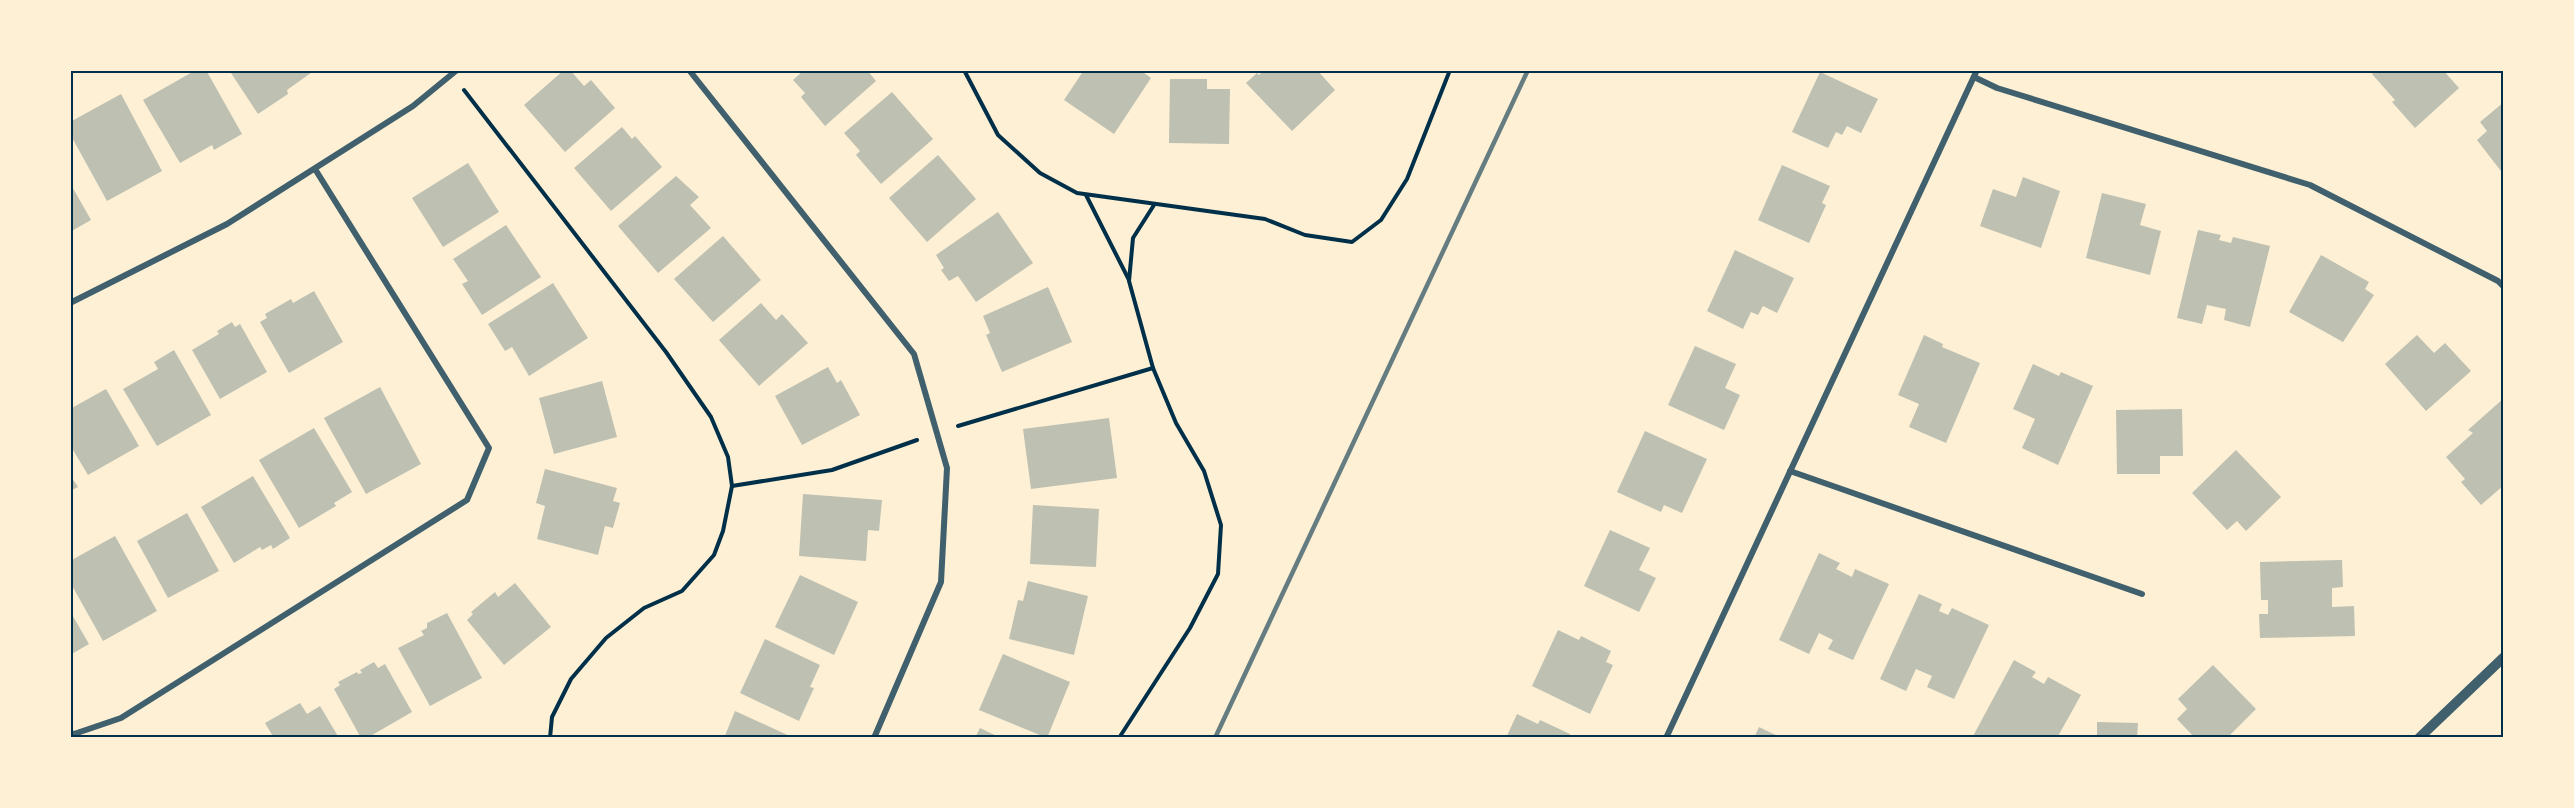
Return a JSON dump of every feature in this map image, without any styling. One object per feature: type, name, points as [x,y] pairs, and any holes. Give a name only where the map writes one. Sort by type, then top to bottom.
[{"type":"street","points":[[689,70],[914,354],[947,468],[941,582],[874,738]]},
{"type":"street","points":[[70,303],[227,224],[413,106],[455,73]]},
{"type":"street","points":[[1666,738],[1975,74],[1997,88],[2310,185],[2498,281],[2504,288]]},
{"type":"street","points":[[70,733],[74,734],[121,718],[467,500],[489,448],[315,169]]},
{"type":"street","points":[[1790,471],[2142,594]]},
{"type":"street","points":[[2419,738],[2504,657]]},
{"type":"path","points":[[964,70],[998,135],[1040,173],[1077,193],[1265,219],[1305,235],[1352,243],[1381,220],[1407,179],[1450,70]]},
{"type":"path","points":[[455,73],[590,256],[666,352],[711,417],[728,457],[732,486],[723,531],[714,555],[682,591],[644,608],[606,638],[572,679],[552,717],[550,738]]},
{"type":"path","points":[[1086,194],[1129,281],[1153,368],[1176,423],[1204,471],[1221,525],[1218,574],[1190,628],[1119,738]]},
{"type":"path","points":[[1129,281],[1133,238],[1154,205]]},
{"type":"path","points":[[732,486],[832,470],[937,432],[1153,368]]},
{"type":"building","points":[[196,70],[206,70],[242,134],[214,150],[212,145],[180,163],[143,100]]},
{"type":"building","points":[[229,70],[315,70],[287,90],[288,94],[258,114]]},
{"type":"building","points":[[564,70],[570,70],[584,86],[591,80],[615,108],[565,152],[524,105]]},
{"type":"building","points":[[804,70],[867,70],[876,81],[825,126],[801,97],[805,93],[793,80]]},
{"type":"building","points":[[1084,70],[1140,70],[1151,78],[1114,134],[1064,100]]},
{"type":"building","points":[[1264,70],[1317,70],[1335,90],[1292,131],[1246,83]]},
{"type":"building","points":[[2376,70],[2443,70],[2459,88],[2415,128],[2372,74]]},
{"type":"building","points":[[1820,72],[1878,99],[1861,133],[1847,126],[1842,135],[1836,132],[1828,148],[1792,132]]},
{"type":"building","points":[[1170,79],[1207,79],[1207,89],[1230,89],[1229,144],[1169,143]]},
{"type":"building","points":[[892,92],[933,139],[881,184],[856,155],[860,151],[844,133]]},
{"type":"building","points":[[121,94],[162,171],[107,201],[70,134],[70,122]]},
{"type":"building","points":[[2504,102],[2504,175],[2477,140],[2487,131],[2480,122]]},
{"type":"building","points":[[622,127],[632,139],[635,136],[662,167],[611,211],[574,168]]},
{"type":"building","points":[[938,155],[976,199],[927,242],[889,198]]},
{"type":"building","points":[[468,163],[499,212],[443,247],[412,198]]},
{"type":"building","points":[[1782,165],[1830,186],[1822,203],[1826,205],[1809,243],[1758,220]]},
{"type":"building","points":[[676,176],[699,197],[690,205],[711,228],[658,273],[618,226]]},
{"type":"building","points":[[2023,177],[2060,191],[2041,248],[1980,226],[1993,189],[2016,197]]},
{"type":"building","points":[[70,183],[91,220],[70,232]]},
{"type":"building","points":[[2102,193],[2146,204],[2140,225],[2161,231],[2150,275],[2086,258]]},
{"type":"building","points":[[998,212],[1033,263],[976,302],[958,276],[949,281],[941,270],[944,268],[936,255]]},
{"type":"building","points":[[506,225],[541,277],[482,315],[462,284],[468,281],[453,259]]},
{"type":"building","points":[[2198,230],[2221,235],[2219,240],[2231,243],[2233,237],[2270,246],[2250,327],[2224,320],[2226,309],[2207,305],[2202,324],[2177,318]]},
{"type":"building","points":[[723,236],[761,280],[713,322],[674,279]]},
{"type":"building","points":[[1735,250],[1794,278],[1777,313],[1763,306],[1758,315],[1751,312],[1743,329],[1707,311]]},
{"type":"building","points":[[2321,255],[2369,282],[2365,289],[2374,295],[2343,342],[2289,312]]},
{"type":"building","points":[[553,283],[588,338],[529,376],[512,347],[505,351],[488,324]]},
{"type":"building","points":[[1048,287],[1072,342],[1002,372],[986,335],[990,333],[983,316]]},
{"type":"building","points":[[314,291],[343,342],[289,373],[260,322],[267,318],[265,314],[291,299],[293,303]]},
{"type":"building","points":[[761,303],[776,320],[782,314],[808,343],[759,386],[719,340]]},
{"type":"building","points":[[232,322],[235,327],[240,324],[267,372],[220,399],[192,350],[219,334],[217,331]]},
{"type":"building","points":[[1924,335],[1943,344],[1942,347],[1980,363],[1946,443],[1909,427],[1919,404],[1898,395]]},
{"type":"building","points":[[2417,335],[2434,353],[2445,343],[2471,371],[2426,411],[2385,364]]},
{"type":"building","points":[[1695,346],[1736,364],[1725,388],[1740,395],[1724,430],[1668,405]]},
{"type":"building","points":[[174,350],[211,415],[157,446],[123,389],[158,369],[154,362]]},
{"type":"building","points":[[2033,364],[2059,376],[2061,372],[2093,386],[2058,465],[2022,448],[2035,419],[2013,409]]},
{"type":"building","points":[[828,367],[837,383],[841,380],[860,415],[802,445],[775,396]]},
{"type":"building","points":[[602,381],[617,437],[554,454],[539,398]]},
{"type":"building","points":[[380,387],[421,464],[366,494],[324,418]]},
{"type":"building","points":[[106,389],[139,446],[88,475],[70,445],[70,409]]},
{"type":"building","points":[[2504,398],[2504,485],[2481,505],[2461,482],[2465,479],[2446,457],[2473,433],[2468,430]]},
{"type":"building","points":[[2182,409],[2183,456],[2160,456],[2160,474],[2117,474],[2116,410]]},
{"type":"building","points":[[1109,418],[1117,478],[1031,489],[1023,429]]},
{"type":"building","points":[[314,428],[352,492],[334,503],[336,506],[299,528],[259,460]]},
{"type":"building","points":[[1645,431],[1707,459],[1682,513],[1664,505],[1661,512],[1617,492]]},
{"type":"building","points":[[2236,450],[2281,497],[2246,531],[2237,521],[2227,530],[2192,493]]},
{"type":"building","points":[[545,469],[617,488],[613,501],[620,503],[613,528],[605,526],[598,555],[537,539],[545,506],[536,503]]},
{"type":"building","points":[[70,475],[78,487],[70,491]]},
{"type":"building","points":[[253,476],[290,538],[273,549],[271,545],[262,550],[260,547],[234,563],[201,507]]},
{"type":"building","points":[[803,494],[882,500],[879,531],[868,530],[866,561],[799,556]]},
{"type":"building","points":[[1033,505],[1099,509],[1096,567],[1030,564]]},
{"type":"building","points":[[187,513],[219,571],[168,598],[137,541]]},
{"type":"building","points":[[1610,530],[1650,548],[1639,570],[1656,578],[1639,612],[1584,586]]},
{"type":"building","points":[[115,536],[157,611],[103,641],[70,582],[70,561]]},
{"type":"building","points":[[1819,553],[1840,563],[1836,569],[1852,577],[1855,569],[1889,584],[1853,660],[1828,649],[1833,640],[1819,633],[1809,654],[1779,640]]},
{"type":"building","points":[[2342,560],[2343,587],[2332,588],[2332,607],[2354,606],[2355,636],[2260,638],[2259,614],[2268,614],[2268,600],[2261,600],[2260,562]]},
{"type":"building","points":[[800,575],[858,602],[834,655],[775,627]]},
{"type":"building","points":[[1028,581],[1088,596],[1074,655],[1009,639],[1018,600],[1023,601]]},
{"type":"building","points":[[515,583],[551,627],[504,665],[467,620],[473,614],[471,612],[495,592],[498,597]]},
{"type":"building","points":[[1919,594],[1942,604],[1939,611],[1948,615],[1952,608],[1989,625],[1954,699],[1927,687],[1932,676],[1916,669],[1906,691],[1880,679]]},
{"type":"building","points":[[70,611],[89,644],[70,655]]},
{"type":"building","points":[[447,613],[482,678],[430,706],[398,648],[424,635],[421,631],[427,628],[427,623]]},
{"type":"building","points":[[1558,630],[1579,640],[1581,636],[1611,651],[1606,662],[1613,665],[1590,714],[1532,686]]},
{"type":"building","points":[[765,639],[820,665],[810,687],[814,688],[799,721],[740,693]]},
{"type":"building","points":[[1003,654],[1070,682],[1047,738],[979,710]]},
{"type":"building","points":[[2014,660],[2036,672],[2032,677],[2044,684],[2048,677],[2081,695],[2057,738],[1972,738]]},
{"type":"building","points":[[374,662],[378,668],[385,664],[412,712],[367,738],[361,738],[334,689],[340,685],[338,682],[357,672],[362,673],[360,670]]},
{"type":"building","points":[[2213,665],[2256,709],[2227,738],[2195,738],[2177,719],[2187,709],[2178,699]]},
{"type":"building","points":[[300,703],[307,714],[320,706],[339,738],[274,738],[265,723]]},
{"type":"building","points":[[735,711],[794,738],[724,738]]},
{"type":"building","points":[[1517,714],[1538,724],[1540,720],[1570,734],[1569,738],[1506,738]]},
{"type":"building","points":[[2097,722],[2138,723],[2137,738],[2097,738]]},
{"type":"building","points":[[1759,727],[1782,738],[1754,738]]},
{"type":"building","points":[[980,728],[1001,738],[975,738]]},
{"type":"railway","points":[[1215,738],[1528,70]]}]
